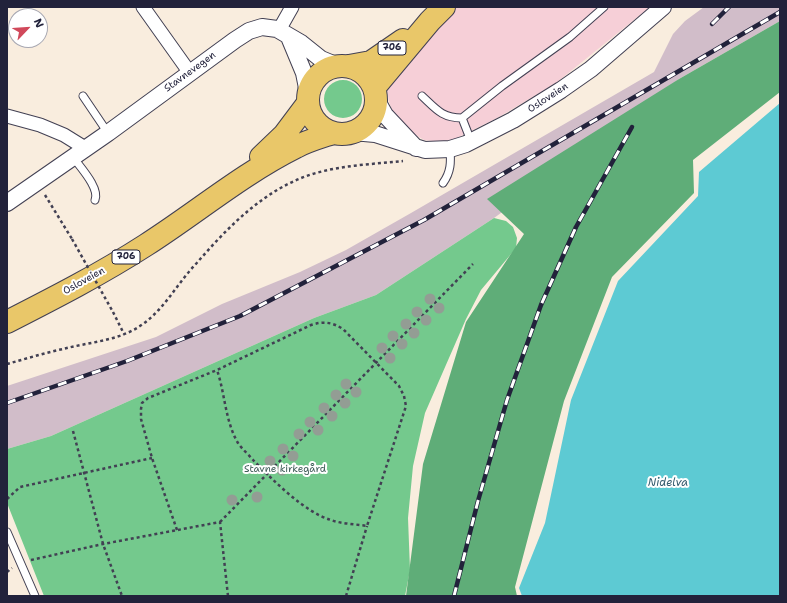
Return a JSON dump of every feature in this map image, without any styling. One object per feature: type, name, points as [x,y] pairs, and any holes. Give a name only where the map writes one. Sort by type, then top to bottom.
[{"type":"highway","name":"706","points":[[308,98],[312,83],[318,75],[328,69],[371,62],[437,14]]},
{"type":"highway","name":"706","points":[[343,133],[362,128],[369,120],[375,110],[375,93],[437,14]]},
{"type":"highway","points":[[344,66],[360,70],[368,78],[375,93]]},
{"type":"highway","points":[[308,98],[311,113],[316,122],[324,129],[343,133]]},
{"type":"highway","name":"Osloveien","points":[[238,181],[284,135],[308,98]]},
{"type":"highway","name":"Osloveien","points":[[7,322],[114,265],[193,214],[238,181],[297,146],[343,133]]},
{"type":"street","points":[[143,7],[190,73]]},
{"type":"street","points":[[292,7],[284,34],[304,73],[308,98]]},
{"type":"street","name":"Osloveien","points":[[343,133],[375,134],[425,150],[450,149],[471,141],[513,120],[561,90],[591,69],[663,7]]},
{"type":"street","name":"Stavnevegen","points":[[7,203],[108,133],[249,31],[262,27],[270,28],[301,43],[321,59],[344,66]]},
{"type":"street","points":[[375,93],[386,115],[416,148]]},
{"type":"street","points":[[7,116],[40,125],[64,135],[79,153]]},
{"type":"lane","points":[[422,96],[439,112],[451,118],[462,118],[502,86],[570,37],[604,7]]},
{"type":"lane","points":[[83,96],[108,133]]},
{"type":"lane","points":[[462,118],[471,141]]},
{"type":"lane","points":[[443,183],[448,176],[451,164],[450,149]]},
{"type":"lane","points":[[79,153],[94,187],[96,197],[95,200]]},
{"type":"lane","points":[[7,532],[35,596]]},
{"type":"path","points":[[7,364],[124,334],[143,324],[156,313],[208,250],[232,225],[270,193],[293,181],[321,171],[403,161]]},
{"type":"path","points":[[36,182],[72,239],[124,334]]},
{"type":"path","points":[[20,563],[102,544],[220,522],[473,264]]},
{"type":"path","points":[[177,530],[152,458],[141,419],[140,409],[142,403],[148,398],[217,370],[311,325],[319,322],[335,324],[343,329],[399,386],[404,396],[406,406],[346,596]]},
{"type":"path","points":[[217,370],[228,417],[238,443],[267,474],[311,511],[330,520],[367,526]]},
{"type":"path","points":[[73,431],[102,544],[122,596]]},
{"type":"path","points":[[7,499],[20,487],[152,458]]},
{"type":"path","points":[[220,522],[228,596]]},
{"type":"shaded area","points":[[449,7],[650,7],[556,83],[499,117],[455,139],[441,142],[424,140],[406,129],[395,118],[389,102],[387,90],[392,75]]},
{"type":"shaded area","points":[[704,7],[780,7],[780,21],[679,79],[625,123],[494,218],[376,295],[314,318],[51,436],[7,449],[7,386],[156,337],[222,304],[300,272],[346,250],[654,72],[673,34],[685,21]]},
{"type":"green space","points":[[780,21],[780,92],[693,160],[694,193],[612,277],[564,401],[515,587],[517,596],[406,596],[423,464],[466,322],[524,234],[487,199],[679,79]]},
{"type":"green space","points":[[339,80],[347,80],[357,85],[361,92],[361,106],[357,113],[347,118],[339,118],[329,113],[327,110],[324,103],[324,95],[329,85],[332,83]]},
{"type":"green space","name":"Stavne kirkegård","points":[[494,218],[506,221],[513,227],[517,238],[516,248],[481,290],[466,319],[425,413],[413,466],[408,518],[410,570],[405,596],[44,596],[7,503],[7,449],[51,436],[314,318],[376,295]]},
{"type":"water","name":"Nidelva","points":[[780,103],[780,596],[522,596],[519,588],[545,523],[571,400],[618,281],[698,196],[699,172]]},
{"type":"railway","points":[[712,24],[729,7]]},
{"type":"railway","points":[[7,403],[127,361],[240,316],[424,220],[780,12]]},
{"type":"railway","points":[[454,596],[478,501],[507,400],[541,305],[576,227],[632,127]]}]
